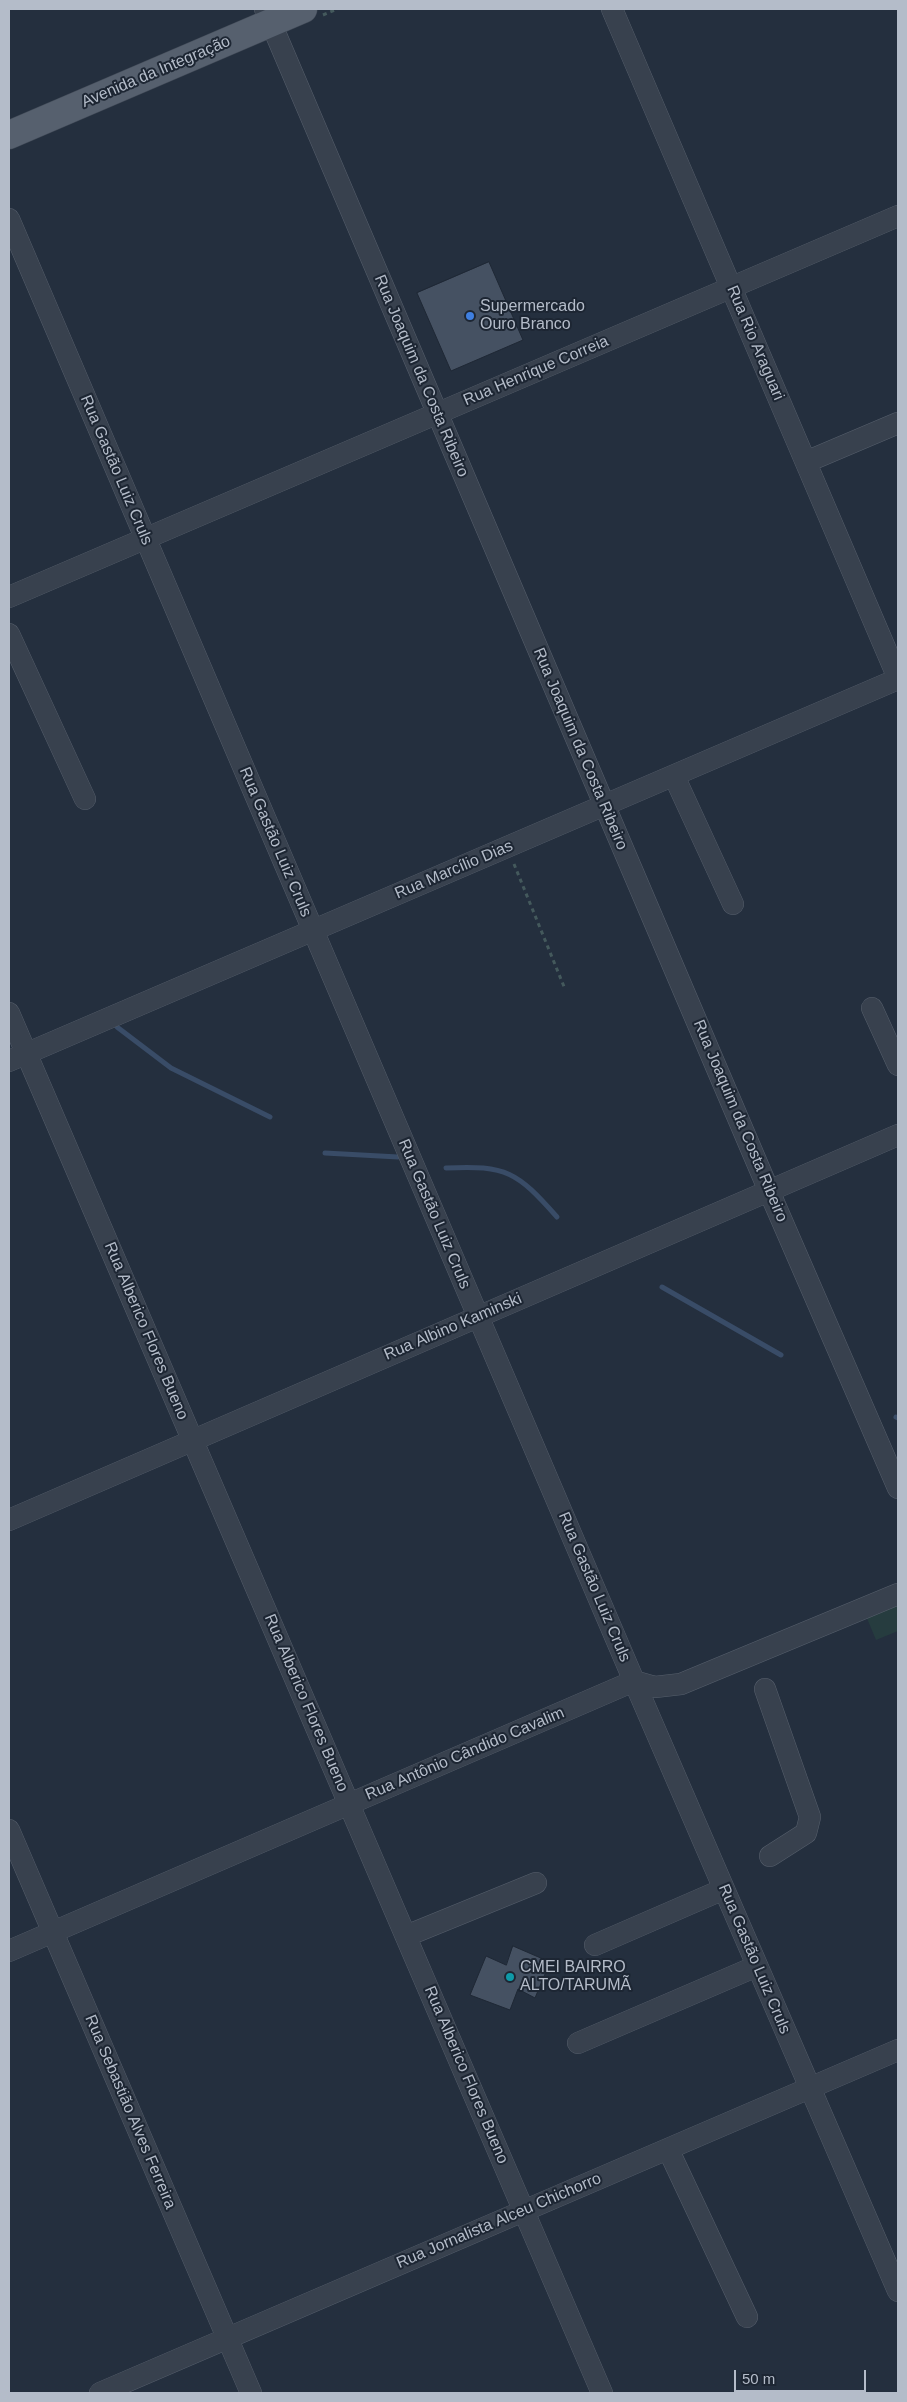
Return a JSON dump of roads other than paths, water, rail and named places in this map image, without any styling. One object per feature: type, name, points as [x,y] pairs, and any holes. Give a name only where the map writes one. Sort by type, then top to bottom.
[{"type":"main road","name":"Avenida da Integração","points":[[9,135],[268,16],[303,9]]},
{"type":"street","name":"Rua Rio Araguari","points":[[612,9],[898,679]]},
{"type":"street","name":"Rua Joaquim da Costa Ribeiro","points":[[268,16],[769,1191],[898,1488]]},
{"type":"street","name":"Rua Henrique Correia","points":[[9,597],[898,216]]},
{"type":"street","name":"Rua Gastão Luiz Cruls","points":[[9,219],[634,1681],[898,2291]]},
{"type":"street","points":[[806,462],[898,423]]},
{"type":"street","points":[[9,634],[84,799]]},
{"type":"street","name":"Rua Marcílio Dias","points":[[18,1057],[898,679]]},
{"type":"street","points":[[674,776],[733,904]]},
{"type":"street","points":[[872,1008],[898,1065]]},
{"type":"street","name":"Rua Alberico Flores Bueno","points":[[9,1013],[18,1057],[193,1440],[602,2393]]},
{"type":"street","name":"Rua Albino Kaminski","points":[[9,1520],[898,1135]]},
{"type":"street","points":[[634,1681],[655,1687],[681,1684],[898,1594]]},
{"type":"street","name":"Rua Antônio Cândido Cavalim","points":[[9,1951],[634,1681]]},
{"type":"street","points":[[765,1689],[810,1817],[806,1833],[770,1856]]},
{"type":"street","name":"Rua Sebastião Alves Ferreira","points":[[9,1830],[251,2393]]},
{"type":"street","points":[[406,1936],[536,1883]]},
{"type":"street","points":[[595,1945],[724,1889]]},
{"type":"street","points":[[578,2043],[758,1966]]},
{"type":"street","name":"Rua Jornalista Alceu Chichorro","points":[[100,2393],[898,2050]]},
{"type":"street","points":[[668,2149],[747,2317]]},
{"type":"waterway","points":[[117,1027],[171,1068],[270,1117]]},
{"type":"waterway","points":[[325,1153],[398,1157]]},
{"type":"waterway","points":[[446,1168],[483,1168],[497,1170],[509,1175],[531,1190],[557,1217]]},
{"type":"waterway","points":[[662,1287],[781,1355]]},
{"type":"place","name":"Supermercado Ouro Branco","points":[[470,316]]},
{"type":"place","name":"CMEI BAIRRO ALTO/TARUMÃ","points":[[510,1977]]}]
